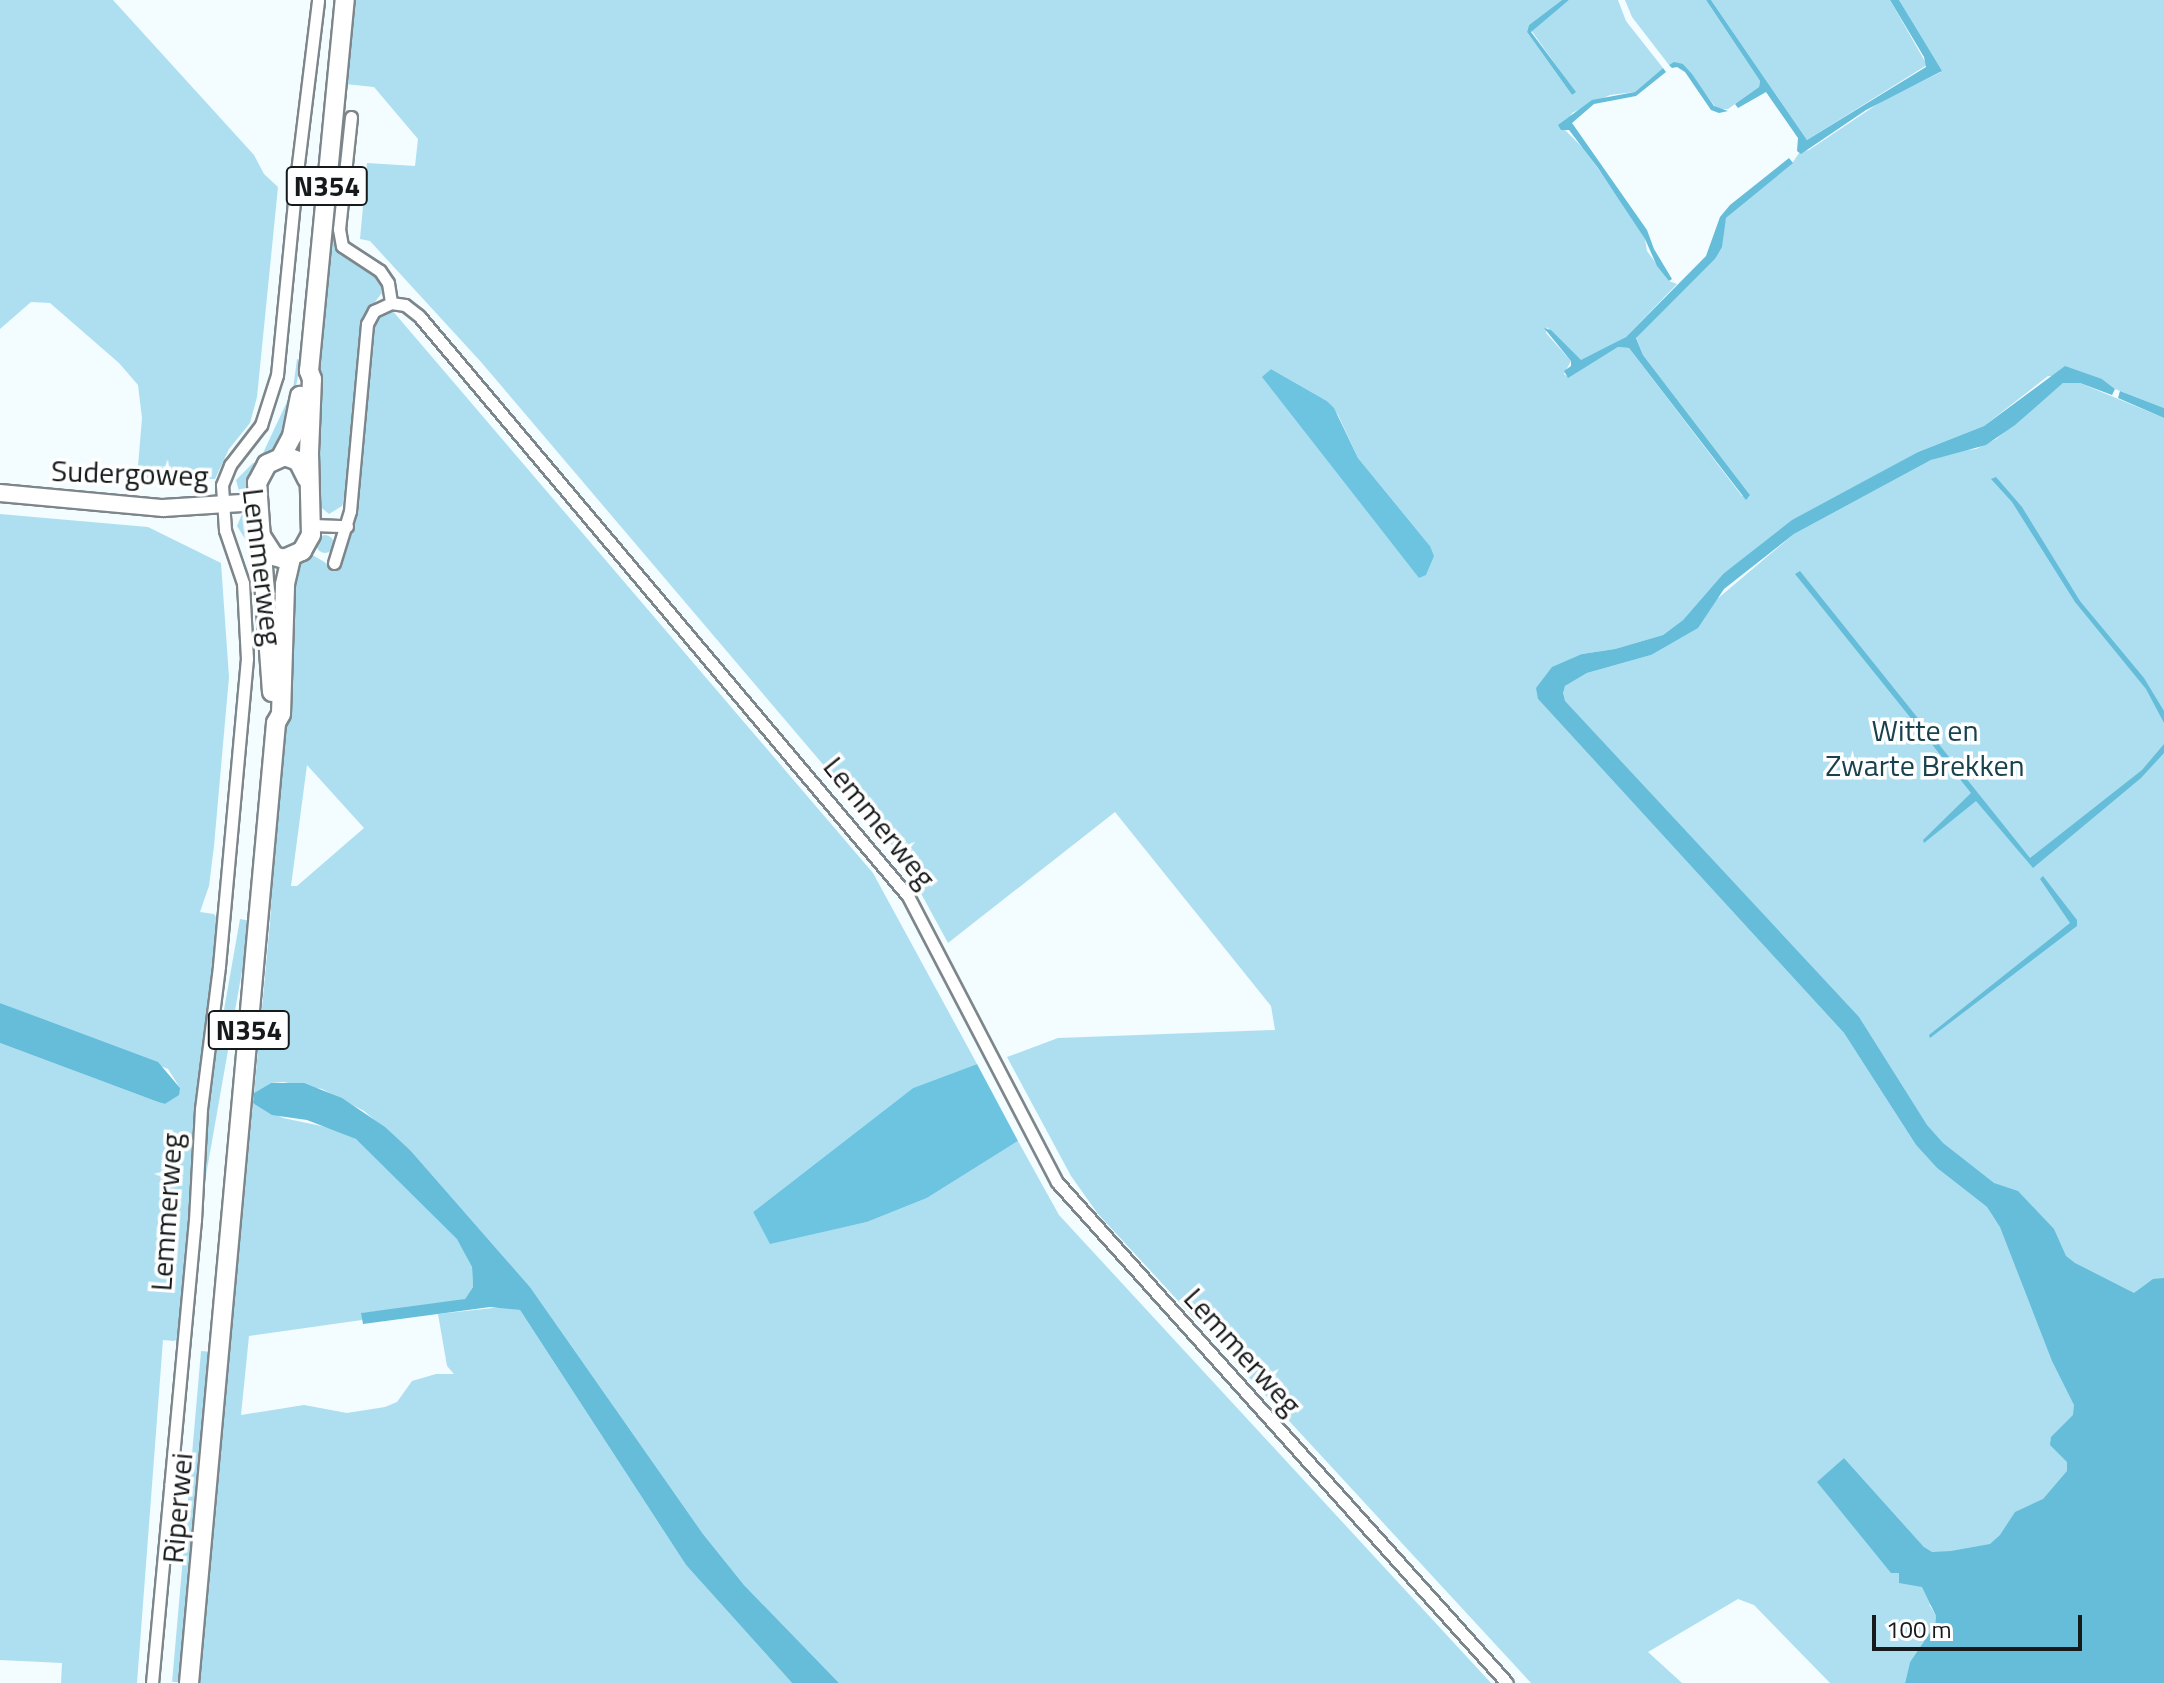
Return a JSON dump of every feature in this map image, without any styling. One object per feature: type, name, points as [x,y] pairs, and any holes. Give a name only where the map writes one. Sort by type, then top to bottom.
[{"type":"main road","name":"Lemmerweg","points":[[309,481],[312,379],[309,371],[345,0]]},
{"type":"main road","name":"Lemmerweg","points":[[281,457],[292,436],[303,378],[309,371]]},
{"type":"main road","points":[[281,457],[298,461],[302,474],[309,481]]},
{"type":"main road","name":"N354","points":[[261,536],[258,502],[260,473],[269,463],[281,457]]},
{"type":"main road","name":"N354","points":[[291,558],[309,542],[312,525],[309,481]]},
{"type":"main road","name":"Lemmerweg","points":[[261,536],[272,714],[276,723]]},
{"type":"main road","points":[[261,536],[274,556],[291,558]]},
{"type":"main road","name":"Lemmerweg","points":[[221,1337],[276,723],[281,714],[286,576],[291,558]]},
{"type":"main road","name":"Riperwei","points":[[189,1683],[221,1337]]},
{"type":"street","name":"Lemmerweg","points":[[184,1347],[201,1109],[219,966],[247,659],[243,583],[225,530],[225,474],[261,425],[277,375],[318,0]]},
{"type":"street","points":[[334,563],[347,526],[366,331],[371,314],[391,303],[388,283],[380,271],[345,249],[338,234],[351,117]]},
{"type":"street","name":"Lemmerweg","points":[[391,303],[405,305],[419,316],[908,896],[1057,1182],[1188,1333],[1507,1683]]},
{"type":"street","name":"Sudergoweg","points":[[0,493],[163,508],[258,502]]},
{"type":"street","points":[[312,525],[347,526]]},
{"type":"street","name":"Riperwei","points":[[152,1683],[184,1347]]},
{"type":"green space","points":[[0,0],[113,0],[254,155],[264,174],[278,187],[257,397],[250,423],[229,449],[215,479],[137,478],[142,418],[138,385],[119,363],[50,303],[31,302],[0,329]]},
{"type":"green space","name":"Witte en Zwarte Brekken","points":[[353,0],[1562,0],[1529,25],[1527,32],[1572,95],[1575,92],[1531,30],[1569,0],[1618,0],[1626,21],[1663,68],[1635,92],[1610,95],[1572,113],[1564,129],[1584,149],[1629,212],[1645,239],[1647,251],[1669,281],[1677,284],[1626,337],[1584,360],[1579,360],[1547,327],[1546,333],[1571,361],[1564,374],[1568,377],[1618,347],[1629,348],[1742,496],[1750,495],[1643,355],[1636,337],[1715,259],[1726,218],[1793,162],[1799,153],[1809,150],[1882,101],[1941,72],[1899,0],[2164,0],[2164,408],[2115,389],[2102,379],[2048,376],[1984,426],[1918,452],[1853,488],[1723,574],[1683,620],[1663,635],[1615,649],[1582,654],[1538,699],[1844,1033],[1916,1145],[1937,1168],[1987,1207],[1996,1219],[1942,1146],[1559,700],[1565,686],[1587,673],[1651,655],[1794,534],[1931,460],[1957,451],[1976,449],[1996,439],[2063,383],[2080,383],[2164,418],[2164,1683],[1942,1614],[1929,1604],[1936,1616],[1935,1625],[1910,1662],[1905,1683],[1830,1683],[1754,1605],[1738,1599],[1648,1652],[1682,1683],[1531,1683],[1098,1214],[1071,1176],[1007,1057],[1058,1038],[1275,1030],[1271,1006],[1115,812],[948,943],[900,855],[481,362],[370,241],[360,239],[367,163],[415,166],[418,139],[374,87],[345,84]],"holes":[[[1271,369],[1327,401],[1338,415],[1358,458],[1430,546],[1420,578],[1263,377]],[[1844,1458],[1924,1547],[1900,1573],[1818,1482]]]},
{"type":"green space","points":[[1625,0],[1706,0],[1760,81],[1759,87],[1728,109],[1717,109],[1683,64],[1669,65],[1632,17]]},
{"type":"green space","points":[[1711,0],[1890,0],[1927,65],[1807,140]]},
{"type":"green space","points":[[329,239],[335,240],[338,247],[376,272],[384,290],[363,318],[347,490],[342,506],[329,514],[317,504],[314,423]]},
{"type":"green space","points":[[391,309],[873,873],[977,1064],[913,1088],[753,1212],[770,1243],[867,1222],[927,1198],[1018,1141],[1059,1215],[1491,1683],[839,1683],[744,1585],[703,1534],[530,1287],[411,1151],[364,1111],[322,1089],[283,1082],[271,1083],[254,1093],[270,923],[290,585],[297,565],[311,554],[336,569],[348,543],[354,516],[371,331],[377,317]],"holes":[[[307,765],[364,828],[297,886],[291,886]]]},
{"type":"green space","points":[[297,359],[301,360],[287,433],[265,456],[263,453],[293,389]]},
{"type":"green space","points":[[253,463],[259,463],[249,487],[239,491],[236,480]]},
{"type":"green space","points":[[0,514],[148,527],[221,563],[229,677],[214,846],[209,886],[200,912],[214,914],[218,920],[198,1093],[180,1335],[174,1341],[163,1340],[137,1683],[61,1683],[62,1663],[0,1660],[0,1043],[165,1104],[174,1098],[180,1088],[168,1069],[0,1003]]},
{"type":"green space","points":[[242,514],[253,520],[254,553],[237,526]]},
{"type":"green space","points":[[325,535],[334,544],[325,553],[316,544]]},
{"type":"green space","points":[[240,919],[251,921],[177,1340],[166,1339]]},
{"type":"green space","points":[[253,1103],[283,1118],[331,1128],[356,1139],[374,1153],[458,1239],[472,1267],[473,1287],[465,1299],[457,1302],[362,1313],[362,1320],[249,1336],[241,1415],[304,1405],[347,1413],[385,1407],[397,1402],[412,1381],[436,1374],[454,1374],[447,1366],[438,1314],[502,1307],[520,1310],[686,1565],[792,1683],[198,1683]]},
{"type":"green space","points":[[201,1351],[212,1352],[183,1683],[172,1682]]},
{"type":"shaded area","points":[[1562,0],[1569,0],[1531,32],[1576,92],[1572,95],[1527,32],[1529,25]]},
{"type":"shaded area","points":[[1706,0],[1711,0],[1807,140],[1926,67],[1924,57],[1890,0],[1899,0],[1942,71],[1866,110],[1801,154],[1797,151],[1798,138],[1766,92],[1738,108],[1735,104],[1759,87],[1760,81]]},
{"type":"shaded area","points":[[1674,62],[1683,64],[1714,106],[1728,111],[1719,113],[1711,110],[1685,72],[1669,65]]},
{"type":"shaded area","points":[[1663,68],[1666,72],[1636,96],[1594,104],[1572,123],[1647,230],[1672,279],[1669,281],[1598,168],[1569,130],[1561,130],[1558,125],[1592,100],[1635,92]]},
{"type":"shaded area","points":[[1789,158],[1793,163],[1726,218],[1722,247],[1715,259],[1636,338],[1643,355],[1750,495],[1746,500],[1629,348],[1618,347],[1568,378],[1564,371],[1571,366],[1571,361],[1544,328],[1551,330],[1581,360],[1626,337],[1706,256],[1720,217],[1730,205]]},
{"type":"shaded area","points":[[2065,366],[2102,379],[2115,389],[2112,395],[2080,383],[2063,383],[2015,425],[1986,445],[1931,460],[1794,534],[1724,589],[1698,628],[1651,655],[1587,673],[1565,686],[1563,693],[1565,701],[1859,1017],[1927,1125],[1943,1143],[1994,1183],[2018,1191],[2054,1229],[2066,1256],[2075,1263],[2134,1293],[2153,1279],[2164,1278],[2164,1683],[1905,1683],[1910,1662],[1935,1625],[1936,1616],[1922,1587],[1899,1583],[1899,1573],[1891,1573],[1817,1482],[1844,1458],[1924,1547],[1932,1552],[1990,1544],[2015,1512],[2043,1499],[2067,1471],[2067,1462],[2050,1445],[2051,1437],[2073,1415],[2074,1405],[2052,1361],[2000,1227],[1987,1207],[1937,1168],[1916,1145],[1844,1033],[1538,699],[1536,688],[1552,667],[1582,654],[1615,649],[1663,635],[1683,620],[1723,574],[1792,520],[1918,452],[1984,426]]},
{"type":"shaded area","points":[[1271,369],[1334,408],[1358,458],[1430,546],[1434,556],[1426,575],[1419,578],[1262,377]]},
{"type":"shaded area","points":[[2120,391],[2164,408],[2164,418],[2118,398]]},
{"type":"shaded area","points":[[1996,477],[2022,507],[2080,601],[2144,678],[2164,711],[2164,723],[2146,689],[2075,602],[2012,502],[1991,479]]},
{"type":"shaded area","points":[[1800,571],[2030,858],[2142,770],[2164,744],[2164,753],[2141,778],[2033,868],[1976,801],[1924,843],[1923,840],[1971,793],[1795,574]]},
{"type":"shaded area","points":[[2043,876],[2077,920],[2077,926],[1930,1038],[1929,1035],[2070,923],[2040,879]]},
{"type":"shaded area","points":[[0,1003],[158,1062],[180,1088],[179,1095],[165,1104],[158,1102],[0,1043]]},
{"type":"shaded area","points":[[977,1064],[1018,1141],[927,1198],[867,1222],[770,1244],[753,1212],[913,1088]]},
{"type":"shaded area","points":[[271,1083],[304,1083],[342,1098],[385,1127],[411,1151],[530,1287],[703,1534],[744,1585],[839,1683],[792,1683],[686,1565],[520,1310],[490,1307],[363,1324],[361,1313],[465,1299],[473,1287],[472,1267],[457,1239],[356,1139],[307,1120],[272,1115],[253,1103],[254,1093]]}]
